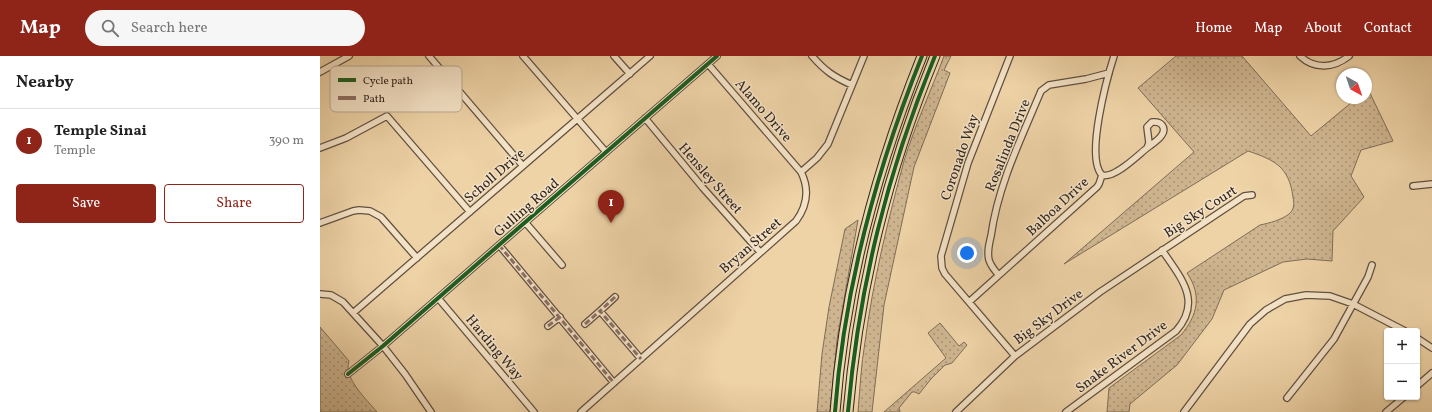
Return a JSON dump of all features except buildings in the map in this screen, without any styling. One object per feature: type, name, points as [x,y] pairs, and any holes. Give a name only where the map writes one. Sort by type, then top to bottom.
[{"type":"main road","points":[[835,412],[842,348],[851,292],[863,235],[885,158],[900,113],[922,56]]},
{"type":"main road","points":[[848,412],[854,349],[863,294],[877,228],[898,155],[935,56]]},
{"type":"main road","points":[[851,292],[863,294]]},
{"type":"street","points":[[331,66],[349,56]]},
{"type":"street","points":[[429,56],[438,66]]},
{"type":"street","points":[[523,56],[606,152]]},
{"type":"street","points":[[614,56],[630,74]]},
{"type":"street","name":"Scholl Drive","points":[[352,313],[650,56]]},
{"type":"street","name":"Gulling Road","points":[[348,374],[384,346],[717,56]]},
{"type":"street","points":[[812,56],[828,73],[852,85]]},
{"type":"street","points":[[801,172],[817,158],[828,144],[864,56]]},
{"type":"street","name":"Coronado Way","points":[[969,302],[945,274],[942,268],[941,256],[968,163],[1010,56]]},
{"type":"street","name":"Balboa Drive","points":[[969,302],[1099,184],[1102,175],[1099,170],[1095,149],[1104,92],[1114,56]]},
{"type":"street","points":[[1300,56],[1309,62],[1322,66],[1336,64],[1348,56]]},
{"type":"street","name":"Alamo Drive","points":[[708,64],[801,172]]},
{"type":"street","points":[[320,72],[330,66]]},
{"type":"street","name":"Rosalinda Drive","points":[[999,275],[992,266],[988,254],[994,217],[1009,166],[1041,92],[1049,85],[1086,79],[1109,72]]},
{"type":"street","points":[[462,95],[523,166]]},
{"type":"street","points":[[320,148],[346,138],[387,116],[470,212]]},
{"type":"street","name":"Hensley Street","points":[[645,118],[703,188],[760,252]]},
{"type":"street","points":[[1102,175],[1106,176],[1115,174],[1147,148],[1163,133],[1162,125],[1160,123],[1152,122],[1147,127],[1149,143],[1147,148]]},
{"type":"street","name":"Bryan Street","points":[[580,412],[796,221],[801,215],[807,194],[806,185],[801,172]]},
{"type":"street","points":[[1413,186],[1432,184]]},
{"type":"street","name":"Big Sky Court","points":[[1162,250],[1244,196],[1252,195]]},
{"type":"street","points":[[320,223],[354,211],[370,211],[382,217],[417,258]]},
{"type":"street","points":[[525,222],[562,265]]},
{"type":"street","points":[[499,245],[614,383]]},
{"type":"street","name":"Big Sky Drive","points":[[956,412],[1015,356],[1100,292],[1162,250]]},
{"type":"street","name":"Snake River Drive","points":[[1066,412],[1176,331],[1185,318],[1189,303],[1186,287],[1162,250]]},
{"type":"street","points":[[1287,398],[1334,339],[1368,277],[1372,265]]},
{"type":"street","points":[[320,294],[331,295],[337,298],[384,346],[431,412]]},
{"type":"street","points":[[1184,412],[1250,324],[1266,310],[1285,300],[1306,295],[1330,296],[1353,304],[1398,328]]},
{"type":"street","points":[[585,324],[615,297]]},
{"type":"street","name":"Harding Way","points":[[438,298],[534,412]]},
{"type":"street","points":[[969,302],[1015,356]]},
{"type":"street","points":[[600,311],[641,359]]},
{"type":"street","points":[[548,326],[560,317]]},
{"type":"street","points":[[1420,340],[1432,348]]},
{"type":"street","points":[[1420,383],[1432,373]]},
{"type":"street","points":[[1386,412],[1400,400]]},
{"type":"shaded area","points":[[944,56],[951,56],[944,70],[950,73],[914,167],[884,305],[872,412],[858,412],[862,359],[868,319],[887,228],[908,148]]},
{"type":"shaded area","points":[[1176,56],[1242,56],[1311,136],[1350,104],[1372,104],[1372,97],[1393,141],[1361,150],[1351,176],[1364,197],[1333,231],[1332,261],[1307,259],[1283,262],[1224,290],[1212,319],[1177,365],[1130,404],[1129,412],[1107,412],[1109,388],[1181,335],[1187,327],[1194,312],[1196,297],[1192,281],[1187,273],[1260,225],[1286,216],[1291,212],[1294,206],[1288,178],[1279,166],[1266,158],[1248,151],[1064,264],[1194,152],[1138,88]]},
{"type":"shaded area","points":[[858,220],[837,340],[830,412],[817,412],[822,354],[829,307],[845,229]]},
{"type":"shaded area","points":[[940,323],[959,346],[964,342],[967,345],[952,363],[945,365],[931,379],[919,394],[912,392],[899,408],[900,412],[884,412],[946,358],[928,333]]},
{"type":"shaded area","points":[[320,327],[349,361],[349,374],[362,395],[377,412],[320,412]]},
{"type":"marked path","points":[[499,245],[614,383]]},
{"type":"marked path","points":[[615,297],[600,311],[641,359]]},
{"type":"marked path","points":[[585,324],[600,311]]},
{"type":"marked path","points":[[548,326],[560,317]]},
{"type":"cycle path","points":[[348,374],[383,346],[717,56]]},
{"type":"cycle path","points":[[835,412],[839,366],[854,275],[890,142],[922,56]]},
{"type":"cycle path","points":[[848,412],[859,320],[878,231],[889,187],[903,143],[935,56]]},
{"type":"place","name":"Temple Sinai","points":[[611,223]]}]
